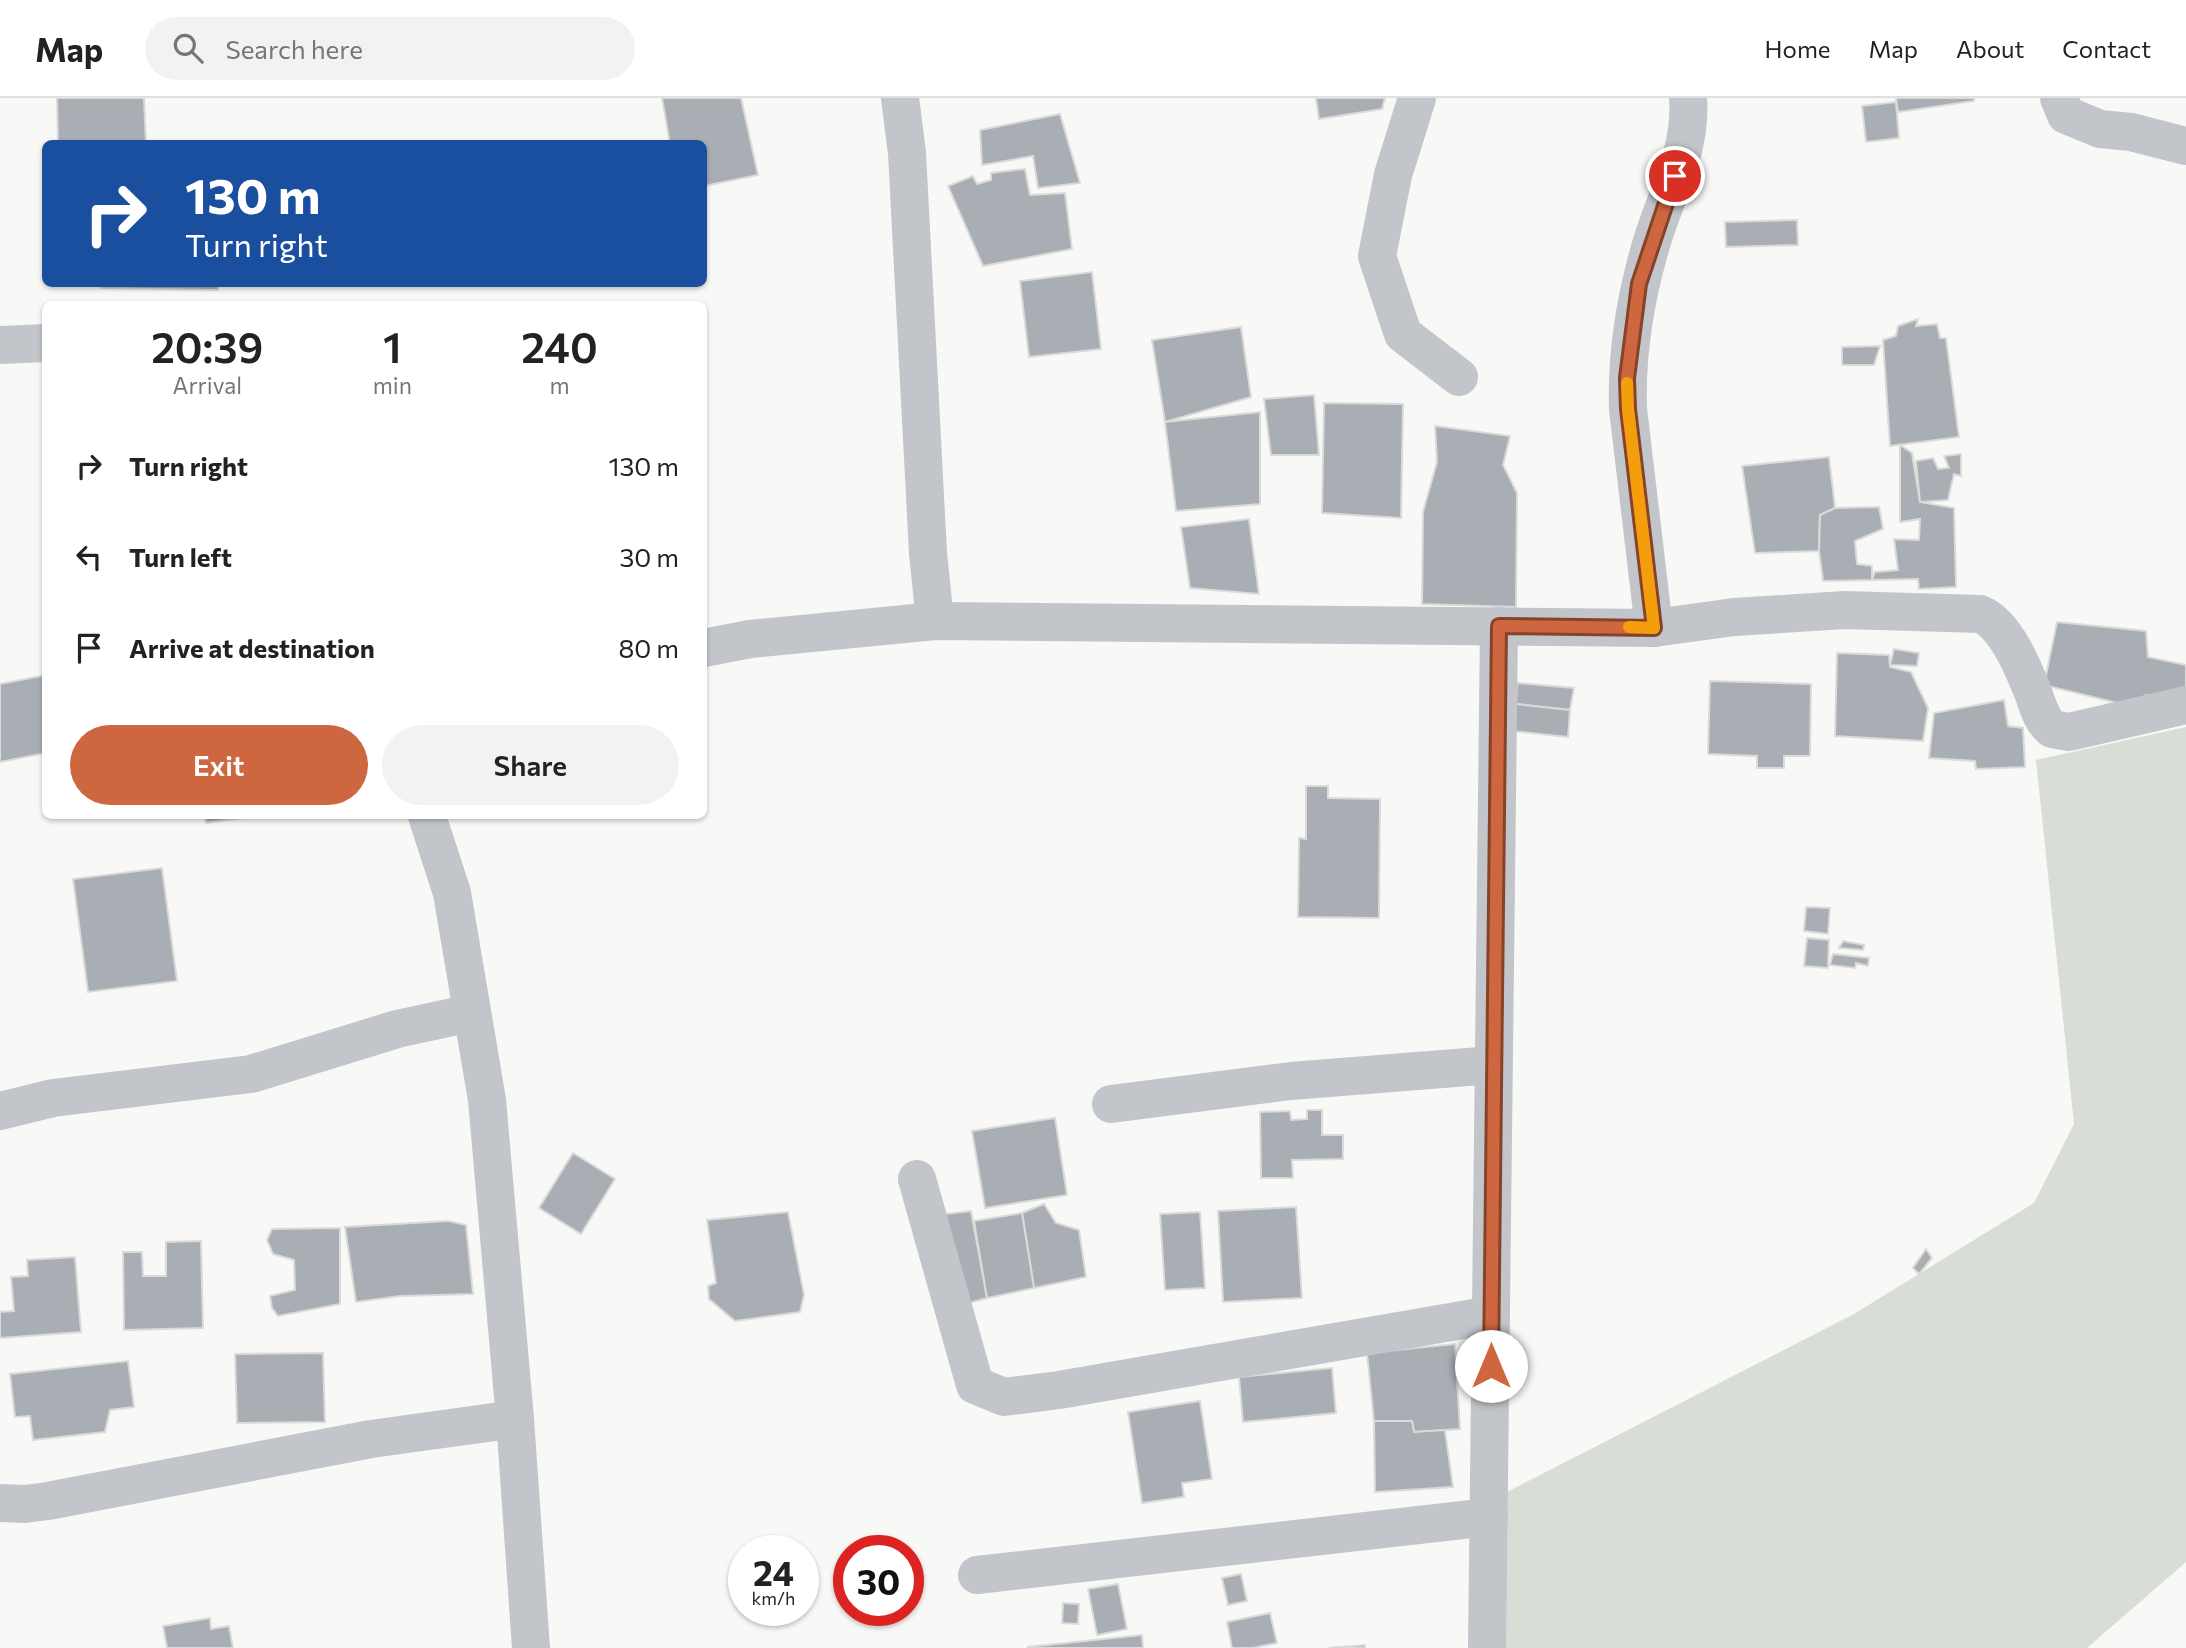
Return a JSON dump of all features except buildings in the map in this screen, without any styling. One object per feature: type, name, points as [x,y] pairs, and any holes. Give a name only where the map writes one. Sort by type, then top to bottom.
[{"type":"street","points":[[900,98],[907,153],[928,553],[935,621]]},
{"type":"street","points":[[1417,98],[1393,175],[1377,256],[1403,334],[1459,377]]},
{"type":"street","points":[[1654,628],[1628,409],[1627,378],[1639,284],[1687,141],[1688,98]]},
{"type":"street","points":[[2059,98],[2066,115],[2100,129],[2131,132],[2186,146]]},
{"type":"street","points":[[0,345],[42,343]]},
{"type":"street","points":[[707,648],[750,639],[935,621],[1654,628],[1734,617],[1845,610],[1980,614],[1988,617],[2000,630],[2023,668],[2041,714],[2052,729],[2070,732],[2186,705]]},
{"type":"street","points":[[1487,1648],[1499,626]]},
{"type":"street","points":[[429,819],[452,893],[487,1100],[515,1419],[531,1648]]},
{"type":"street","points":[[0,1111],[53,1098],[251,1074],[397,1029],[471,1013]]},
{"type":"street","points":[[1111,1104],[1291,1082],[1493,1065]]},
{"type":"street","points":[[917,1179],[975,1385],[1004,1397],[1059,1390],[1491,1315]]},
{"type":"street","points":[[0,1503],[48,1502],[371,1439],[515,1419]]},
{"type":"street","points":[[977,1575],[1489,1517]]},
{"type":"shaded area","points":[[2186,727],[2186,1562],[2087,1648],[1503,1648],[1505,1493],[1854,1314],[2034,1203],[2074,1124],[2036,760]]},
{"type":"slow traffic","points":[[1627,383],[1654,628],[1629,627]]},
{"type":"route","points":[[1491,1366],[1499,626],[1654,628],[1628,409],[1627,378],[1639,284],[1675,176]]}]
